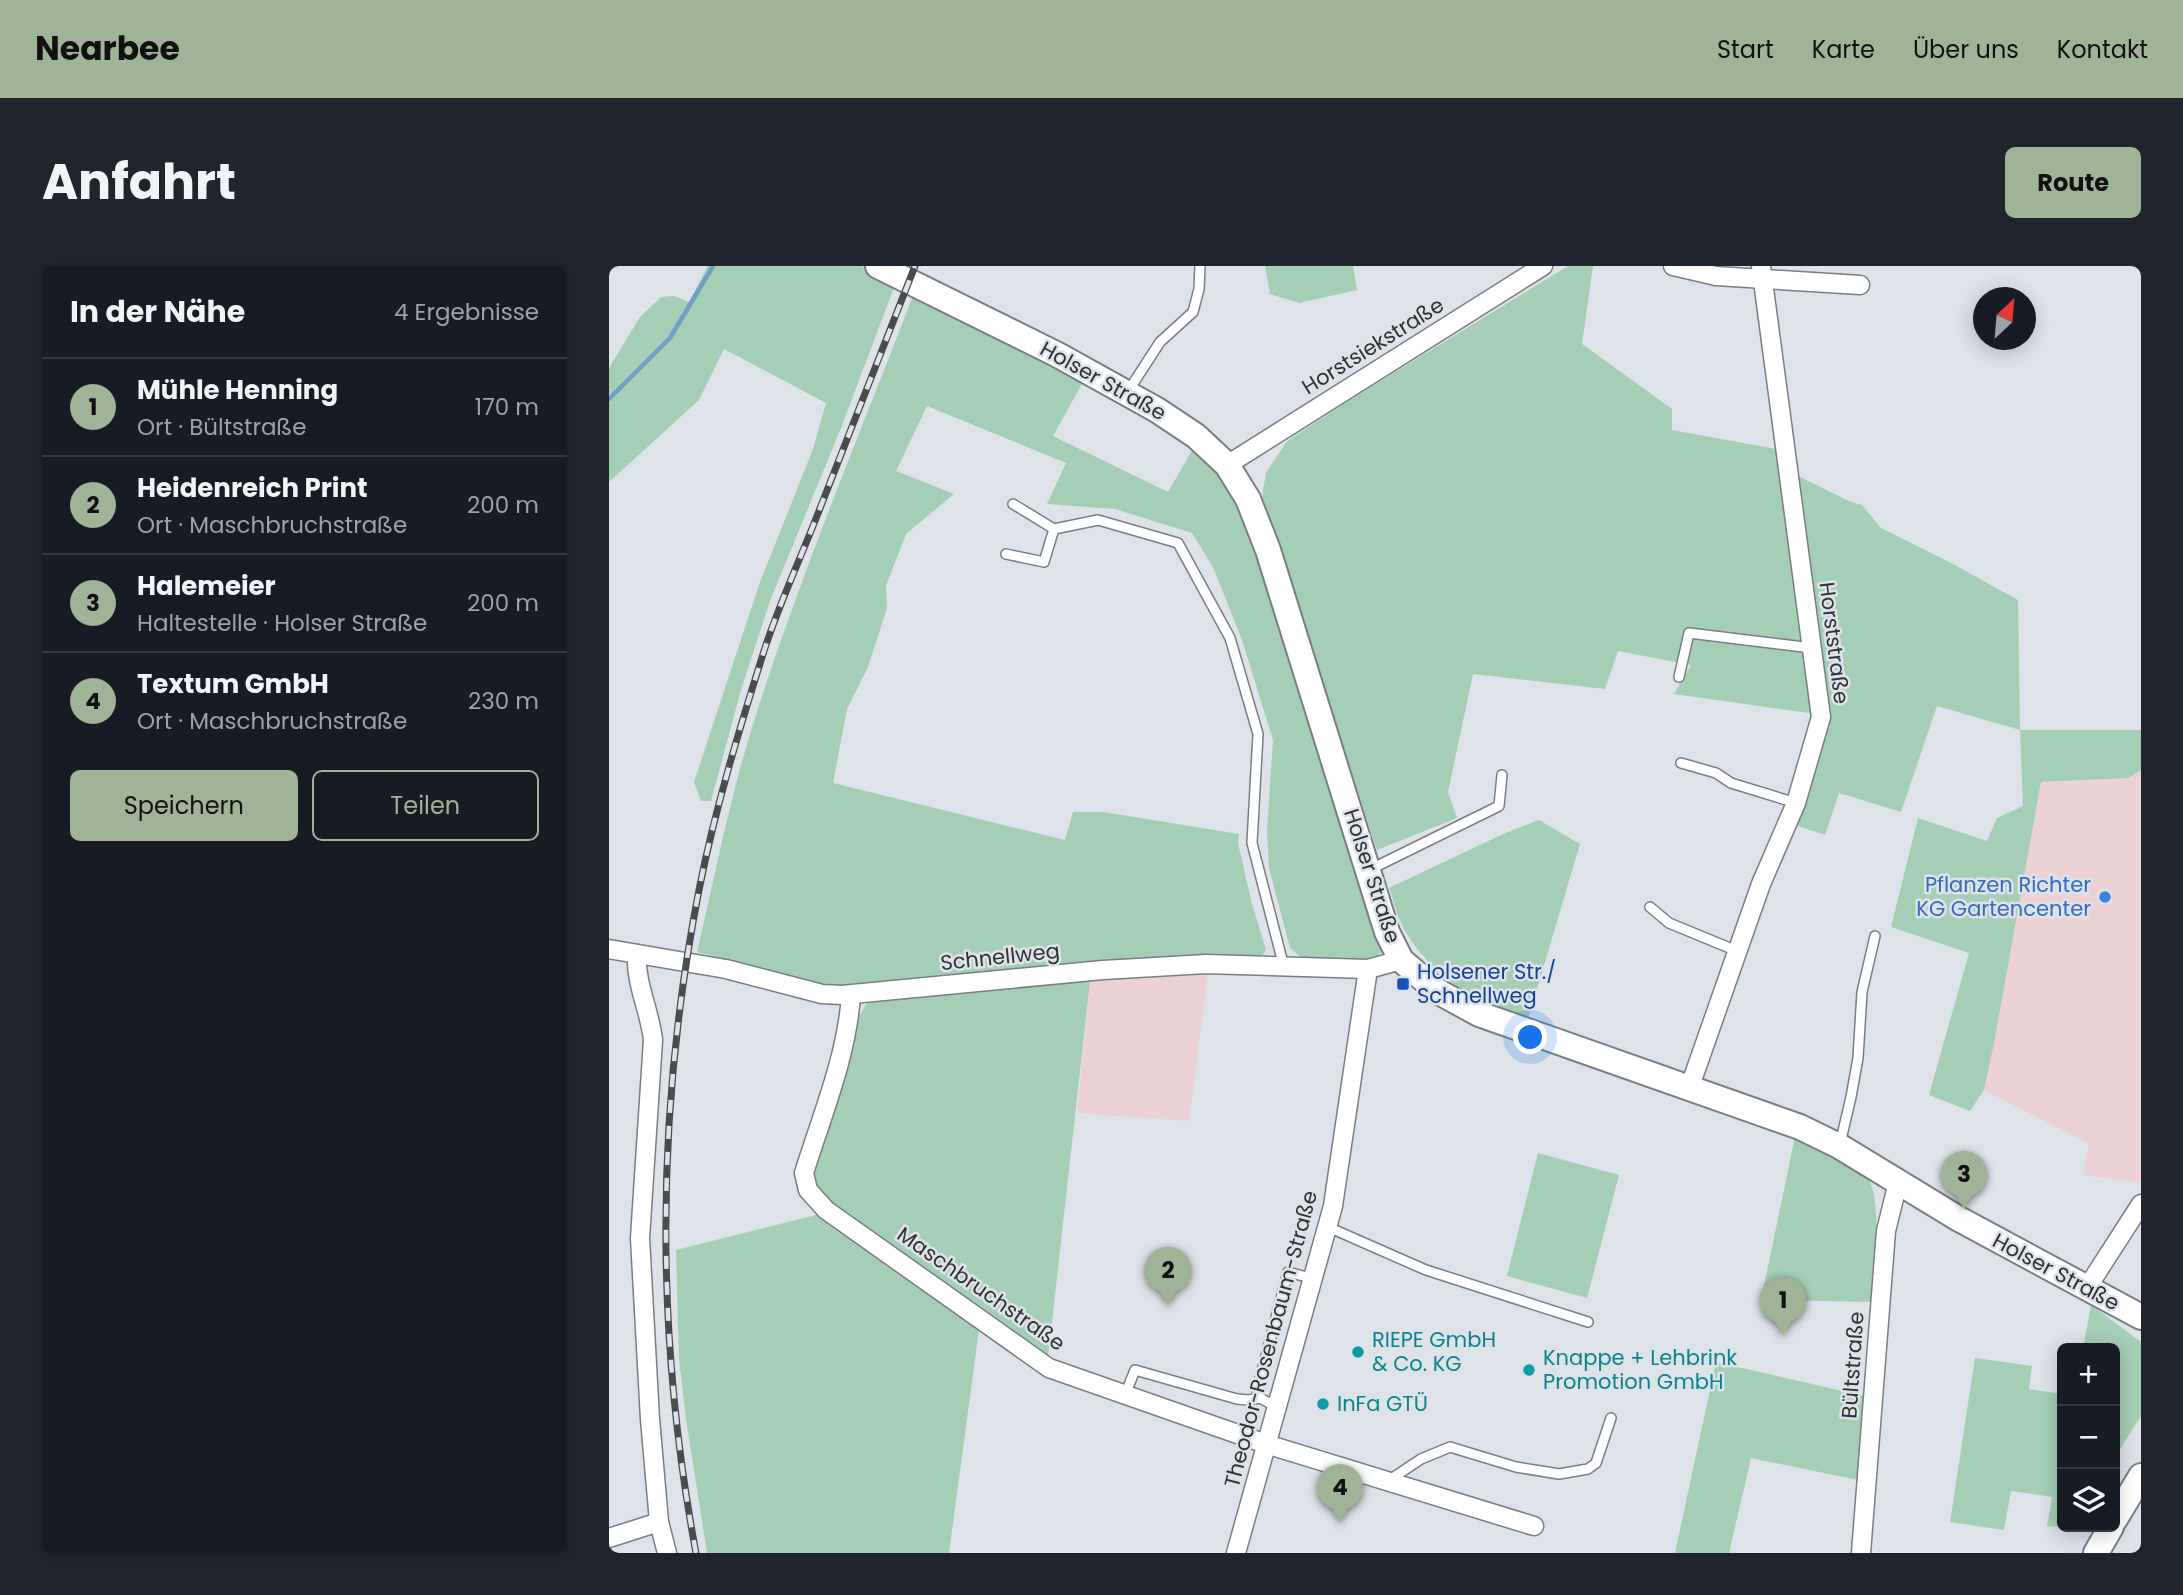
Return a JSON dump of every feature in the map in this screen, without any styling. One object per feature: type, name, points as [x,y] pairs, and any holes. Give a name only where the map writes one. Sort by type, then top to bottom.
[{"type":"main road","name":"Holser Straße","points":[[880,267],[1046,349],[1127,393],[1196,436],[1227,465],[1248,499],[1268,550],[1387,932],[1401,960],[1437,991],[1479,1014],[1800,1127],[1839,1146],[1959,1219],[2141,1317]]},
{"type":"main road","points":[[2120,1511],[2141,1476]]},
{"type":"main road","points":[[2096,1553],[2108,1532]]},
{"type":"street","name":"Horstsiekstraße","points":[[1227,465],[1543,266]]},
{"type":"street","points":[[1674,266],[1716,276],[1762,272],[1860,285]]},
{"type":"street","name":"Horststraße","points":[[1689,1089],[1761,884],[1796,803],[1821,717],[1762,272]]},
{"type":"street","name":"Schnellweg","points":[[609,949],[739,972],[822,993],[851,995],[1103,970],[1206,964],[1368,969],[1401,960]]},
{"type":"street","points":[[637,954],[638,976],[648,1008],[653,1040],[640,1238],[650,1419],[659,1522],[667,1553]]},
{"type":"street","name":"Theodor-Rosenbaum-Straße","points":[[1236,1553],[1333,1206],[1368,969]]},
{"type":"street","name":"Maschbruchstraße","points":[[851,995],[850,1017],[843,1048],[804,1173],[808,1190],[827,1209],[1049,1368],[1266,1444],[1534,1526]]},
{"type":"street","name":"Bültstraße","points":[[1861,1553],[1886,1231],[1899,1182]]},
{"type":"street","points":[[2087,1289],[2141,1204]]},
{"type":"street","points":[[609,1538],[659,1522]]},
{"type":"lane","points":[[1127,393],[1160,342],[1193,312],[1199,289],[1200,266]]},
{"type":"lane","points":[[1013,504],[1054,529],[1098,520],[1178,543],[1230,638],[1258,734],[1252,844],[1284,968]]},
{"type":"lane","points":[[1006,554],[1044,562],[1054,529]]},
{"type":"lane","points":[[1679,677],[1689,633],[1812,648]]},
{"type":"lane","points":[[1681,763],[1716,773],[1731,783],[1796,803]]},
{"type":"lane","points":[[1369,869],[1499,806],[1502,775]]},
{"type":"lane","points":[[1650,907],[1669,923],[1737,951]]},
{"type":"lane","points":[[1839,1146],[1858,1058],[1862,992],[1875,936]]},
{"type":"lane","points":[[1328,1227],[1426,1270],[1588,1322]]},
{"type":"lane","points":[[1260,1398],[1259,1380],[1288,1272],[1314,1279]]},
{"type":"lane","points":[[1125,1395],[1135,1370],[1237,1399],[1260,1398],[1277,1407]]},
{"type":"lane","points":[[1387,1482],[1421,1459],[1450,1447],[1516,1466],[1559,1474],[1588,1469],[1596,1462],[1611,1418]]},
{"type":"shaded area","points":[[2141,770],[2141,1183],[2083,1175],[2089,1144],[1984,1090],[2041,782],[2128,778]]},
{"type":"shaded area","points":[[1208,973],[1189,1121],[1077,1113],[1090,981]]},
{"type":"green space","points":[[708,266],[862,266],[895,285],[841,428],[770,601],[741,690],[711,801],[701,801],[694,782],[760,582],[813,449],[826,403],[724,349],[699,400],[609,482],[609,368],[640,317],[661,297],[674,296],[689,302]]},
{"type":"green space","points":[[1265,266],[1353,266],[1357,290],[1299,303],[1270,294]]},
{"type":"green space","points":[[1568,266],[1593,266],[1582,344],[1672,409],[1672,430],[1782,450],[1816,714],[1674,694],[1691,665],[1618,651],[1605,689],[1473,674],[1448,792],[1457,818],[1377,850],[1262,496],[1266,473],[1287,441]]},
{"type":"green space","points":[[914,293],[970,319],[1083,382],[1053,436],[1168,492],[1193,449],[1223,475],[1239,504],[1385,945],[1379,955],[1358,961],[1303,959],[1290,948],[1269,868],[1267,830],[1273,740],[1242,640],[1213,567],[1192,533],[1115,509],[1047,504],[1066,463],[927,406],[896,471],[954,494],[906,534],[886,586],[887,608],[868,667],[847,709],[833,783],[1065,840],[1073,812],[1103,812],[1239,834],[1238,843],[1251,900],[1266,950],[1261,957],[1206,955],[1140,959],[841,989],[697,952],[736,786],[769,675],[808,565]]},
{"type":"green space","points":[[1798,476],[1862,505],[1881,528],[2018,600],[2020,730],[1937,706],[1901,812],[1839,793],[1825,835],[1795,825],[1830,717]]},
{"type":"green space","points":[[2020,730],[2141,730],[2141,770],[2128,778],[2041,782],[1984,1090],[1970,1111],[1929,1095],[1969,953],[1891,927],[1918,818],[1987,841],[1997,818],[2023,806]]},
{"type":"green space","points":[[1539,820],[1580,844],[1528,1019],[1473,996],[1442,975],[1415,946],[1404,929],[1389,888],[1503,834]]},
{"type":"green space","points":[[1090,981],[1048,1358],[829,1204],[813,1184],[813,1166],[859,1016],[867,1003]]},
{"type":"green space","points":[[1796,1132],[1851,1164],[1865,1175],[1871,1184],[1877,1235],[1873,1302],[1761,1300]]},
{"type":"green space","points":[[1538,1153],[1619,1175],[1587,1298],[1507,1276]]},
{"type":"green space","points":[[820,1214],[980,1322],[949,1553],[707,1553],[679,1358],[676,1250]]},
{"type":"green space","points":[[2091,1305],[2141,1342],[2141,1416],[2120,1449],[2120,1343],[2084,1343]]},
{"type":"green space","points":[[1975,1358],[2032,1366],[2029,1389],[2057,1393],[2057,1527],[2047,1526],[2052,1497],[2011,1491],[2004,1530],[1950,1522]]},
{"type":"green space","points":[[1716,1362],[1864,1396],[1858,1480],[1751,1458],[1729,1553],[1675,1553]]},
{"type":"waterway","points":[[609,399],[670,338],[713,266]]},
{"type":"railway","points":[[696,1553],[673,1388],[666,1222],[668,1138],[675,1055],[699,890],[712,830],[764,651],[915,266]]},
{"type":"place","name":"Pflanzen Richter KG Gartencenter","points":[[2105,897]]},
{"type":"place","name":"Holsener Str./ Schnellweg","points":[[1403,984]]},
{"type":"place","name":"Halemeier","points":[[1964,1209]]},
{"type":"place","name":"Heidenreich Print","points":[[1168,1305]]},
{"type":"place","name":"Mühle Henning","points":[[1783,1335]]},
{"type":"place","name":"RIEPE GmbH & Co. KG","points":[[1358,1352]]},
{"type":"place","name":"Knappe + Lehbrink Promotion GmbH","points":[[1529,1370]]},
{"type":"place","name":"InFa GTÜ","points":[[1323,1404]]},
{"type":"place","name":"Textum GmbH","points":[[1340,1522]]}]
